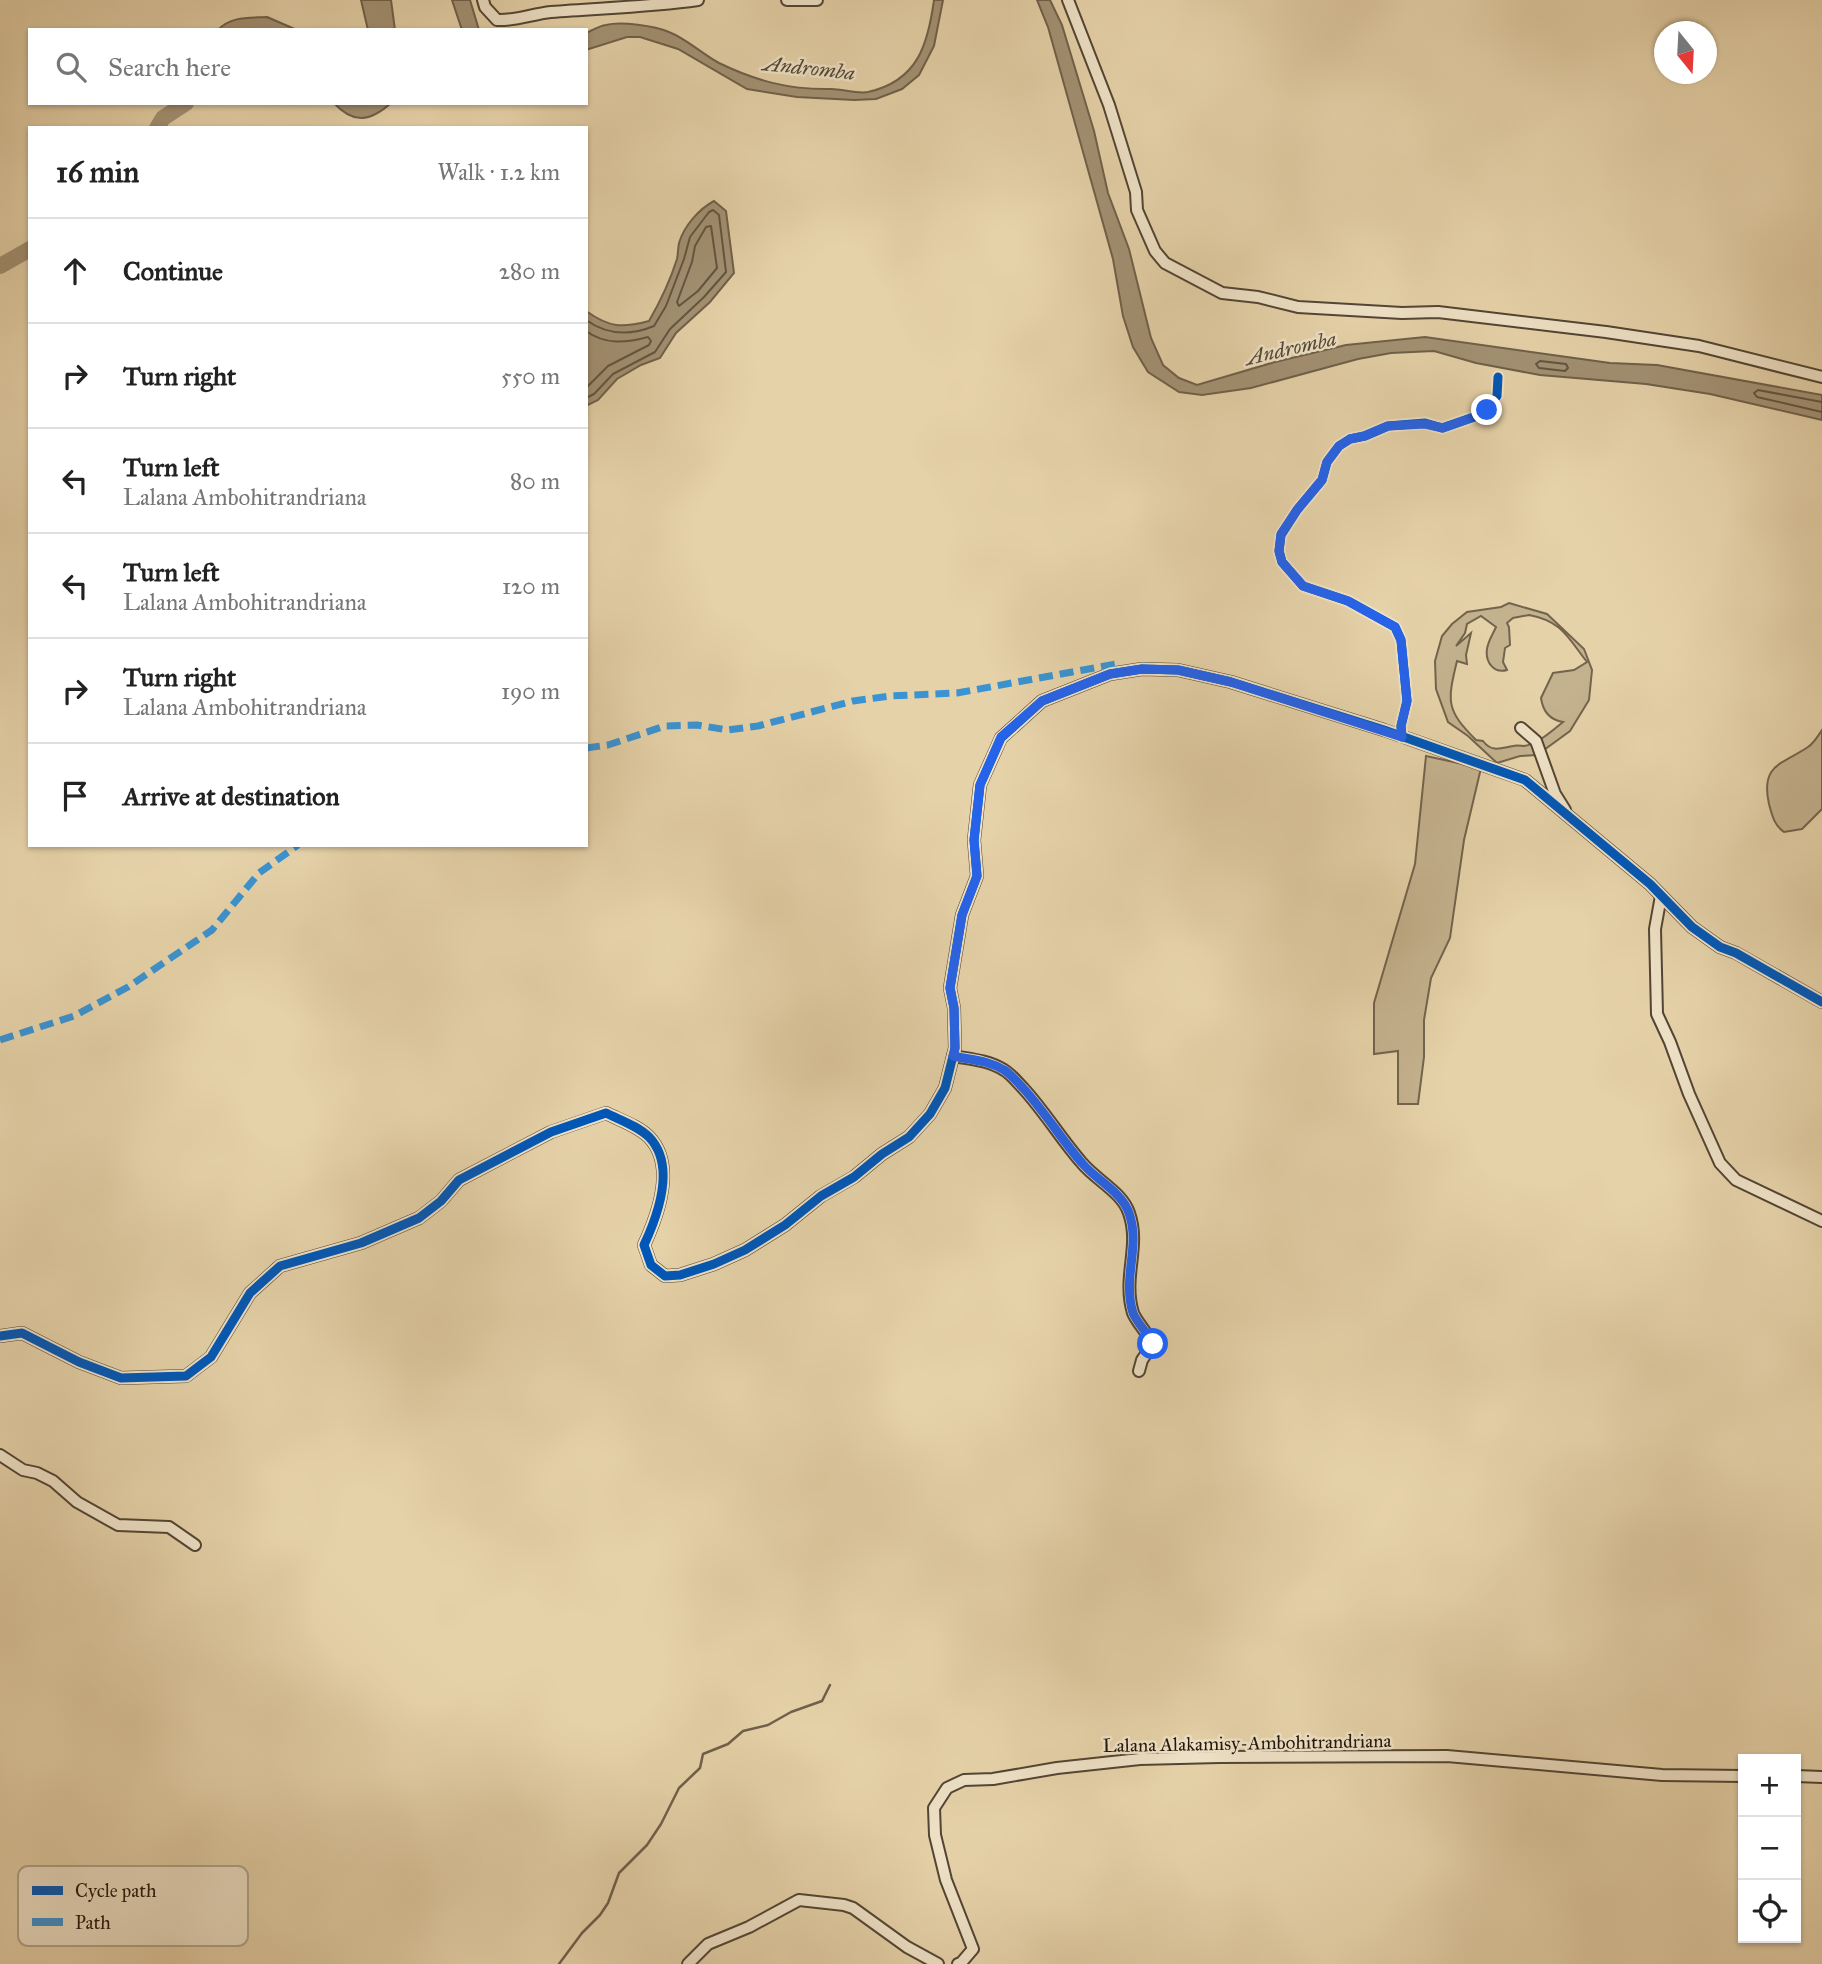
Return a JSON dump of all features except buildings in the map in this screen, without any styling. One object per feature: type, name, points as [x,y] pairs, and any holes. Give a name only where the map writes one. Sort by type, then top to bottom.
[{"type":"street","points":[[483,0],[485,7],[497,20],[514,21],[543,13],[604,10],[698,0]]},
{"type":"street","points":[[787,0],[817,0]]},
{"type":"street","points":[[1068,0],[1109,105],[1136,192],[1137,211],[1155,251],[1165,263],[1222,293],[1298,307],[1402,313],[1438,312],[1606,332],[1699,346],[1822,377]]},
{"type":"street","points":[[0,1336],[22,1333],[79,1362],[121,1378],[186,1376],[211,1357],[250,1293],[280,1266],[361,1243],[419,1218],[441,1201],[459,1180],[551,1132],[606,1113],[635,1127],[650,1138],[661,1159],[663,1180],[653,1227],[644,1245],[651,1265],[665,1276],[680,1275],[745,1250],[785,1225],[821,1196],[854,1177],[882,1154],[909,1137],[930,1114],[945,1088],[955,1048],[954,1008],[950,988],[962,915],[977,876],[974,840],[980,785],[1001,737],[1042,701],[1110,674],[1142,669],[1178,670],[1231,682],[1384,730],[1466,761],[1513,775],[1534,786],[1572,821],[1650,884],[1692,927],[1720,947],[1736,953],[1822,1002]]},
{"type":"street","points":[[1521,728],[1536,741],[1555,794],[1572,821]]},
{"type":"street","points":[[1661,896],[1655,929],[1657,1014],[1720,1163],[1737,1180],[1822,1221]]},
{"type":"street","points":[[953,1056],[983,1060],[1006,1071],[1044,1111],[1083,1164],[1108,1186],[1128,1209],[1134,1229],[1129,1290],[1134,1315],[1153,1344],[1142,1360],[1139,1371]]},
{"type":"street","points":[[0,1455],[23,1470],[53,1481],[76,1502],[118,1525],[169,1527],[195,1545]]},
{"type":"street","name":"Lalana Alakamisy-Ambohitrandriana","points":[[958,1964],[973,1949],[946,1880],[935,1835],[934,1808],[947,1788],[964,1780],[993,1779],[1056,1768],[1140,1759],[1246,1757],[1447,1756],[1662,1775],[1738,1776]]},
{"type":"street","points":[[1801,1776],[1822,1777]]},
{"type":"street","points":[[688,1964],[708,1944],[749,1927],[799,1900],[844,1905],[853,1909],[938,1964]]},
{"type":"shaded area","points":[[1509,603],[1547,614],[1584,649],[1592,670],[1589,700],[1570,731],[1537,755],[1520,756],[1497,763],[1448,722],[1436,689],[1435,661],[1442,636],[1452,624],[1467,612],[1501,607]],"holes":[[[1529,615],[1557,626],[1587,662],[1574,670],[1553,673],[1541,698],[1548,714],[1563,722],[1535,743],[1497,749],[1490,747],[1483,741],[1476,740],[1454,713],[1451,696],[1454,675],[1457,661],[1467,664],[1466,655],[1471,633],[1456,646],[1465,633],[1467,624],[1481,616],[1496,627],[1488,646],[1489,662],[1494,669],[1507,670],[1503,662],[1505,648],[1510,645],[1507,623],[1513,618]]]},
{"type":"shaded area","points":[[1822,730],[1822,809],[1802,829],[1784,832],[1771,812],[1768,781],[1776,767],[1810,745]]},
{"type":"shaded area","points":[[1426,756],[1481,768],[1464,840],[1450,938],[1431,978],[1424,1020],[1424,1057],[1418,1104],[1398,1104],[1398,1051],[1374,1054],[1374,1003],[1415,864]]},
{"type":"water","points":[[361,0],[391,0],[395,28],[368,28]]},
{"type":"water","points":[[452,0],[470,0],[478,28],[461,28]]},
{"type":"water","points":[[934,0],[943,0],[934,46],[919,75],[902,89],[876,99],[797,97],[747,89],[678,49],[640,37],[627,37],[588,49],[588,32],[612,24],[638,25],[669,32],[719,63],[746,75],[801,88],[868,92],[885,87],[909,70],[924,46]]},
{"type":"water","points":[[1037,0],[1050,0],[1062,25],[1094,131],[1108,193],[1129,249],[1151,338],[1163,365],[1179,378],[1197,385],[1346,345],[1425,337],[1610,363],[1657,365],[1822,395],[1822,420],[1710,394],[1646,384],[1540,375],[1476,363],[1434,351],[1391,353],[1358,359],[1251,388],[1202,395],[1179,392],[1148,372],[1133,347],[1123,316],[1113,259],[1048,27]]},
{"type":"water","points":[[267,17],[292,28],[220,28],[234,20]]},
{"type":"water","points":[[336,105],[388,105],[376,114],[362,118],[348,115]]},
{"type":"water","points":[[714,201],[726,211],[734,273],[710,302],[676,333],[660,358],[617,379],[598,400],[588,405],[588,312],[602,321],[616,325],[649,321],[671,275],[684,230]]},
{"type":"waterway","points":[[158,126],[163,118],[183,105]]},
{"type":"waterway","points":[[0,266],[28,250]]},
{"type":"waterway","points":[[559,1964],[582,1933],[600,1915],[608,1903],[619,1873],[647,1845],[679,1788],[700,1768],[703,1754],[728,1744],[743,1731],[768,1725],[791,1712],[822,1701],[830,1685]]},
{"type":"marked path","points":[[588,748],[608,745],[665,726],[697,725],[728,730],[758,726],[853,701],[890,696],[957,693],[1116,664]]},
{"type":"marked path","points":[[0,1040],[74,1016],[128,987],[212,930],[259,873],[295,847]]},
{"type":"cycle path","points":[[1402,737],[1401,726],[1407,701],[1401,640],[1395,627],[1348,601],[1303,586],[1282,562],[1279,551],[1281,535],[1297,510],[1322,480],[1327,462],[1339,446],[1350,439],[1388,426],[1425,423],[1442,428],[1474,417],[1487,410],[1497,396],[1498,377]]},
{"type":"cycle path","points":[[0,1336],[22,1333],[79,1362],[121,1378],[186,1376],[211,1357],[250,1293],[280,1266],[361,1243],[419,1218],[441,1201],[459,1180],[551,1132],[606,1113],[645,1133],[657,1148],[662,1161],[659,1205],[644,1245],[651,1265],[665,1276],[680,1275],[745,1250],[785,1225],[821,1196],[854,1177],[882,1154],[909,1137],[930,1114],[945,1088],[955,1048],[954,1008],[950,988],[962,915],[977,876],[974,840],[980,785],[1001,738],[1042,701],[1110,674],[1142,669],[1178,670],[1231,682],[1384,730],[1525,780],[1650,884],[1692,927],[1720,947],[1736,953],[1822,1002]]},
{"type":"route","points":[[1153,1344],[1134,1315],[1129,1290],[1134,1229],[1128,1209],[1108,1186],[1083,1164],[1044,1111],[1006,1071],[983,1060],[953,1056],[954,1008],[950,988],[962,915],[977,876],[974,840],[980,785],[1001,737],[1042,701],[1110,674],[1142,669],[1178,670],[1231,682],[1402,737],[1401,726],[1407,701],[1401,640],[1395,627],[1348,601],[1303,586],[1282,562],[1279,551],[1281,534],[1322,480],[1327,462],[1339,446],[1350,439],[1388,426],[1408,423],[1443,428],[1487,410]]},
{"type":"water label","name":"Andromba","points":[[809,68]]},
{"type":"water label","name":"Andromba","points":[[1291,348]]}]
